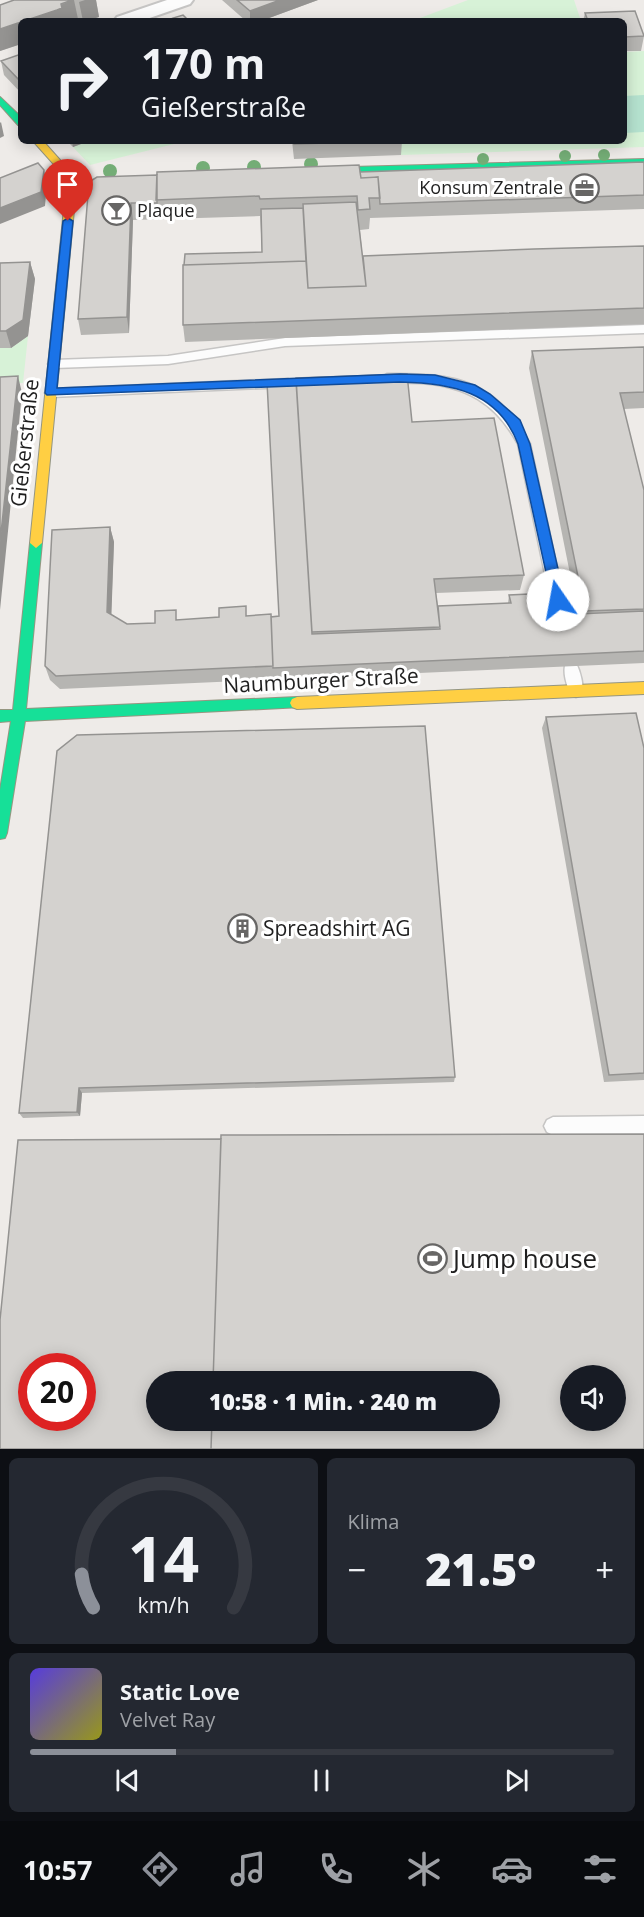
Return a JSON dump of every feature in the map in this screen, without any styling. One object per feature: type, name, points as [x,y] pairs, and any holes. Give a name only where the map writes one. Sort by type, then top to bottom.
[{"type":"street","points":[[132,18],[183,0]]},
{"type":"street","points":[[0,100],[18,120]]},
{"type":"street","name":"Gießerstraße","points":[[0,833],[19,716],[54,364],[78,178],[41,144]]},
{"type":"street","points":[[294,172],[644,162]]},
{"type":"street","name":"Naumburger Straße","points":[[0,716],[644,688]]},
{"type":"lane","points":[[54,364],[168,360],[285,342],[644,329]]},
{"type":"lane","points":[[378,379],[435,379],[471,388],[486,397],[516,423],[524,444],[563,627]]},
{"type":"lane","points":[[51,393],[300,382]]},
{"type":"lane","points":[[571,667],[576,691]]},
{"type":"lane","points":[[553,1126],[644,1125]]},
{"type":"green space","points":[[468,0],[574,0],[580,18],[420,18]]},
{"type":"green space","points":[[644,51],[644,147],[401,155],[399,144],[627,144],[627,52]]},
{"type":"green space","points":[[644,95],[644,132],[627,133],[627,96]]},
{"type":"green space","points":[[81,144],[174,144],[90,165],[73,147]]},
{"type":"green space","points":[[28,336],[23,383],[0,383],[0,348],[11,348]]},
{"type":"building","points":[[14,0],[72,0],[61,4],[62,8],[33,18],[18,18],[18,23],[0,29],[0,5]]},
{"type":"building","points":[[237,0],[280,0],[250,11]]},
{"type":"building","points":[[635,11],[644,36],[627,37],[627,18],[587,18],[585,13]]},
{"type":"building","points":[[18,55],[18,79],[1,61]]},
{"type":"building","points":[[644,162],[644,195],[380,204],[378,177],[361,178],[360,172]]},
{"type":"building","points":[[38,163],[44,170],[41,192],[0,208],[0,178]]},
{"type":"building","points":[[359,165],[361,178],[378,177],[380,198],[369,198],[370,209],[358,210],[357,196],[260,199],[259,196],[156,200],[157,172]]},
{"type":"building","points":[[157,175],[157,203],[131,203],[127,317],[78,319],[89,182],[97,177]]},
{"type":"building","points":[[356,202],[366,286],[308,288],[303,204]]},
{"type":"building","points":[[303,208],[306,261],[184,265],[185,254],[262,252],[261,209]]},
{"type":"building","points":[[644,246],[644,308],[183,325],[183,265],[306,261],[308,288],[366,286],[363,256]]},
{"type":"building","points":[[30,262],[23,320],[6,331],[0,331],[0,263]]},
{"type":"building","points":[[644,347],[644,392],[620,393],[644,490],[644,609],[585,611],[532,351]]},
{"type":"building","points":[[407,374],[412,422],[494,418],[524,575],[434,579],[440,627],[312,632],[296,378]]},
{"type":"building","points":[[18,376],[0,542],[0,377]]},
{"type":"building","points":[[296,381],[312,634],[440,629],[438,606],[511,603],[509,595],[551,593],[555,615],[644,611],[644,651],[273,668],[271,617],[279,616],[267,382]]},
{"type":"building","points":[[110,527],[107,612],[127,624],[155,623],[155,611],[176,610],[176,620],[219,617],[219,608],[246,606],[246,616],[271,614],[273,666],[56,676],[45,666],[52,530]]},
{"type":"building","points":[[636,713],[644,748],[644,1073],[609,1075],[546,717]]},
{"type":"building","name":"Spreadshirt AG","points":[[425,726],[455,1077],[79,1088],[77,1112],[19,1113],[57,751],[77,735]]},
{"type":"building","name":"Jump house","points":[[644,1134],[644,1449],[211,1449],[212,1431],[500,1431],[500,1371],[213,1371],[221,1135]]},
{"type":"building","points":[[221,1139],[213,1371],[146,1371],[146,1431],[212,1431],[211,1449],[0,1449],[0,1320],[18,1140]]},
{"type":"traffic: fast","points":[[0,100],[18,120]]},
{"type":"traffic: fast","points":[[314,171],[644,162]]},
{"type":"traffic: fast","points":[[0,833],[19,716],[36,543]]},
{"type":"traffic: fast","points":[[0,716],[297,703]]},
{"type":"traffic: slow","points":[[36,543],[72,179],[41,144]]},
{"type":"traffic: slow","points":[[297,703],[644,688]]},
{"type":"place","name":"Konsum Zentrale","points":[[584,188]]},
{"type":"place","name":"Plaque","points":[[116,211]]},
{"type":"place","name":"Spreadshirt AG","points":[[242,929]]},
{"type":"place","name":"Jump house","points":[[432,1259]]},
{"type":"route","points":[[68,221],[51,393],[400,378],[435,379],[471,388],[486,397],[516,423],[524,444],[558,600]]}]
